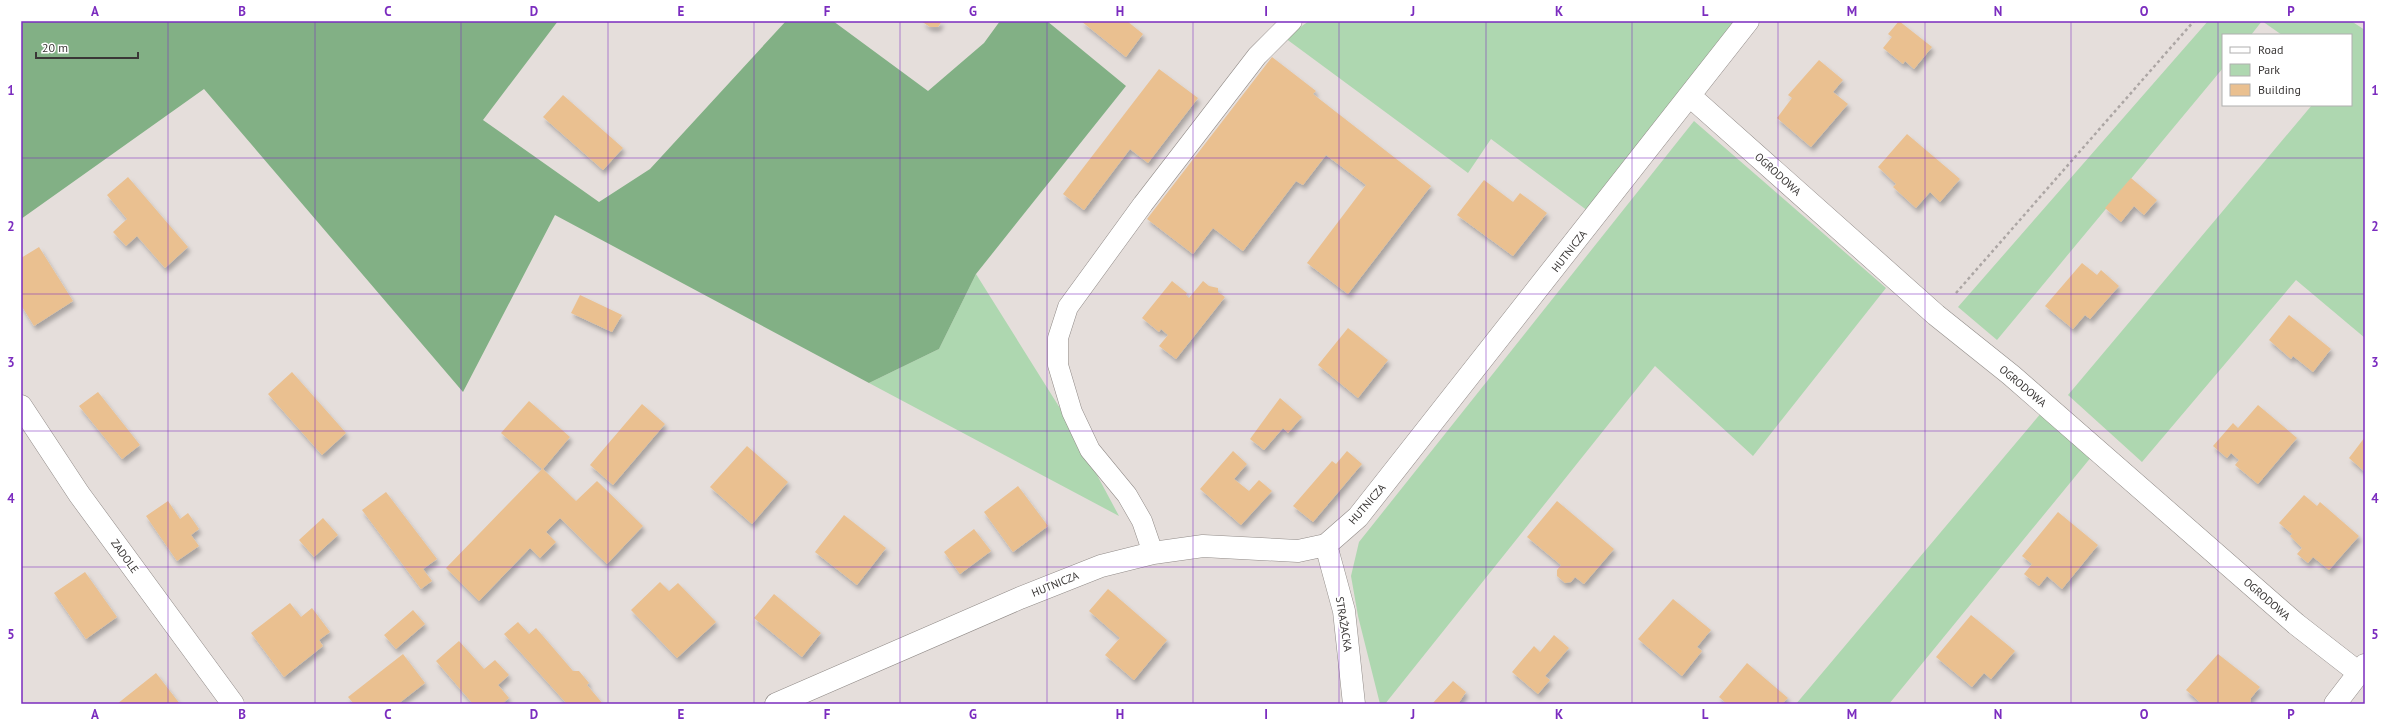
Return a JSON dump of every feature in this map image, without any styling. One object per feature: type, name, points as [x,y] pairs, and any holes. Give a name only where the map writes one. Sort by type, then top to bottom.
[{"type":"street","name":"HUTNICZA","points":[[776,704],[1020,598],[1101,566],[1153,553],[1203,546],[1298,552],[1326,545],[1358,517],[1748,21]]},
{"type":"street","name":"OGRODOWA","points":[[1690,96],[1936,315],[2011,375],[2296,624],[2362,669]]},
{"type":"street","name":"ZADOLE","points":[[21,406],[79,494],[233,704]]},
{"type":"street","name":"STRAŻACKA","points":[[1326,545],[1344,611],[1354,704]]},
{"type":"street","points":[[2335,704],[2362,669]]},
{"type":"lane","points":[[1153,553],[1142,521],[1127,495],[1090,450],[1072,412],[1058,365],[1058,338],[1068,307],[1143,204],[1257,56],[1292,21]]},
{"type":"path","points":[[1936,315],[2194,21]]},
{"type":"green space","points":[[21,21],[558,21],[483,120],[599,202],[650,169],[786,21],[833,21],[928,91],[984,43],[1000,21],[1047,21],[1126,86],[976,274],[939,349],[869,383],[555,215],[463,392],[204,89],[21,219]]},
{"type":"green space","points":[[1309,21],[1734,21],[1588,211],[1491,139],[1468,173],[1285,38]]},
{"type":"green space","points":[[2208,21],[2262,21],[2252,34],[2222,34],[2222,69],[1997,340],[1958,307]]},
{"type":"green space","points":[[2262,21],[2351,21],[2365,30],[2365,338],[2296,280],[2142,462],[2068,395],[2311,106],[2352,106],[2352,34],[2281,34]]},
{"type":"green space","points":[[1694,121],[1886,288],[1753,456],[1655,366],[1385,704],[1380,704],[1358,616],[1351,576],[1359,542]]},
{"type":"green space","points":[[976,274],[1068,421],[1119,516],[869,383],[939,349]]},
{"type":"green space","points":[[2042,412],[2092,456],[1889,704],[1796,704]]},
{"type":"building","points":[[921,21],[942,21],[938,27],[930,27]]},
{"type":"building","points":[[1081,21],[1127,21],[1143,34],[1126,57]]},
{"type":"building","points":[[1899,21],[1932,47],[1914,69],[1905,61],[1903,64],[1883,48],[1892,37],[1888,34]]},
{"type":"building","points":[[1272,57],[1316,91],[1313,94],[1431,186],[1348,294],[1307,263],[1366,185],[1326,155],[1303,185],[1296,181],[1243,251],[1213,228],[1193,254],[1147,219]]},
{"type":"building","points":[[1819,60],[1843,80],[1833,92],[1848,104],[1811,147],[1777,118],[1792,98],[1788,95]]},
{"type":"building","points":[[1159,69],[1198,98],[1148,163],[1130,149],[1084,210],[1063,194]]},
{"type":"building","points":[[563,95],[623,148],[603,170],[543,117]]},
{"type":"building","points":[[1907,134],[1960,179],[1940,202],[1930,192],[1916,208],[1893,187],[1896,184],[1878,167]]},
{"type":"building","points":[[128,177],[188,247],[165,268],[137,236],[126,246],[113,232],[127,219],[107,195]]},
{"type":"building","points":[[2131,178],[2157,200],[2144,215],[2134,206],[2121,222],[2105,208]]},
{"type":"building","points":[[1484,180],[1513,202],[1520,193],[1547,213],[1513,256],[1457,215]]},
{"type":"building","points":[[39,247],[73,301],[34,326],[21,305],[21,258]]},
{"type":"building","points":[[2082,263],[2097,275],[2101,270],[2119,286],[2090,319],[2085,315],[2073,329],[2045,306]]},
{"type":"building","points":[[1172,281],[1187,293],[1186,295],[1189,298],[1203,281],[1209,286],[1218,288],[1218,292],[1225,297],[1176,359],[1159,346],[1168,335],[1161,329],[1159,332],[1142,318]]},
{"type":"building","points":[[580,295],[622,315],[612,332],[571,313]]},
{"type":"building","points":[[2289,315],[2331,349],[2313,372],[2293,356],[2291,359],[2269,340]]},
{"type":"building","points":[[1348,328],[1388,360],[1358,398],[1318,365]]},
{"type":"building","points":[[292,372],[346,433],[322,455],[268,394]]},
{"type":"building","points":[[98,392],[140,445],[122,459],[79,406]]},
{"type":"building","points":[[1280,398],[1302,417],[1288,433],[1283,428],[1264,450],[1250,439]]},
{"type":"building","points":[[529,401],[570,437],[543,469],[576,501],[597,481],[643,526],[607,564],[560,518],[546,532],[556,542],[540,558],[530,548],[479,601],[446,568],[542,469],[501,433]]},
{"type":"building","points":[[642,404],[665,424],[613,485],[590,465]]},
{"type":"building","points":[[2258,405],[2297,438],[2258,484],[2235,465],[2239,460],[2231,453],[2227,458],[2213,446],[2233,423],[2238,428]]},
{"type":"building","points":[[2365,437],[2365,472],[2349,458]]},
{"type":"building","points":[[747,446],[788,482],[752,524],[710,487]]},
{"type":"building","points":[[1233,451],[1247,464],[1234,479],[1249,491],[1259,480],[1272,491],[1241,525],[1200,489]]},
{"type":"building","points":[[1347,451],[1362,464],[1313,522],[1293,506],[1332,461],[1336,464]]},
{"type":"building","points":[[1018,486],[1048,526],[1013,552],[984,512]]},
{"type":"building","points":[[386,492],[437,559],[423,569],[432,581],[421,589],[362,510]]},
{"type":"building","points":[[2304,495],[2317,506],[2320,502],[2359,536],[2329,570],[2313,557],[2308,563],[2297,554],[2302,548],[2290,536],[2292,534],[2279,523]]},
{"type":"building","points":[[168,501],[180,519],[188,513],[199,529],[191,535],[199,546],[177,561],[146,516]]},
{"type":"building","points":[[1557,501],[1614,549],[1584,584],[1575,577],[1571,582],[1565,583],[1557,576],[1557,570],[1561,565],[1527,537]]},
{"type":"building","points":[[2058,512],[2098,545],[2062,589],[2047,576],[2039,586],[2024,574],[2032,564],[2022,556]]},
{"type":"building","points":[[844,515],[886,548],[857,585],[815,552]]},
{"type":"building","points":[[323,518],[338,535],[314,557],[299,540]]},
{"type":"building","points":[[974,529],[991,551],[960,574],[944,552]]},
{"type":"building","points":[[85,572],[117,617],[86,639],[54,593]]},
{"type":"building","points":[[660,582],[669,591],[678,583],[716,622],[677,658],[631,610]]},
{"type":"building","points":[[1108,589],[1167,640],[1134,680],[1105,655],[1120,638],[1089,611]]},
{"type":"building","points":[[774,594],[821,633],[802,657],[754,618]]},
{"type":"building","points":[[1673,599],[1711,630],[1697,647],[1702,651],[1682,676],[1638,639]]},
{"type":"building","points":[[290,603],[301,617],[312,608],[330,632],[319,640],[323,646],[284,677],[251,633]]},
{"type":"building","points":[[413,610],[425,624],[396,649],[384,635]]},
{"type":"building","points":[[1971,615],[2015,651],[1991,679],[1984,673],[1972,687],[1936,657]]},
{"type":"building","points":[[518,622],[529,634],[536,628],[573,671],[579,671],[589,683],[587,685],[603,704],[567,704],[504,634]]},
{"type":"building","points":[[1554,635],[1569,648],[1545,676],[1550,680],[1538,694],[1512,672],[1534,646],[1540,652]]},
{"type":"building","points":[[459,641],[484,669],[495,660],[509,675],[498,685],[509,698],[502,704],[473,704],[436,661]]},
{"type":"building","points":[[403,654],[425,683],[398,704],[354,704],[348,697]]},
{"type":"building","points":[[2218,654],[2260,687],[2251,698],[2250,704],[2202,704],[2186,690]]},
{"type":"building","points":[[1747,663],[1788,698],[1782,704],[1727,704],[1719,697]]},
{"type":"building","points":[[156,673],[180,704],[117,704]]},
{"type":"building","points":[[1453,681],[1466,692],[1458,704],[1432,704]]}]
